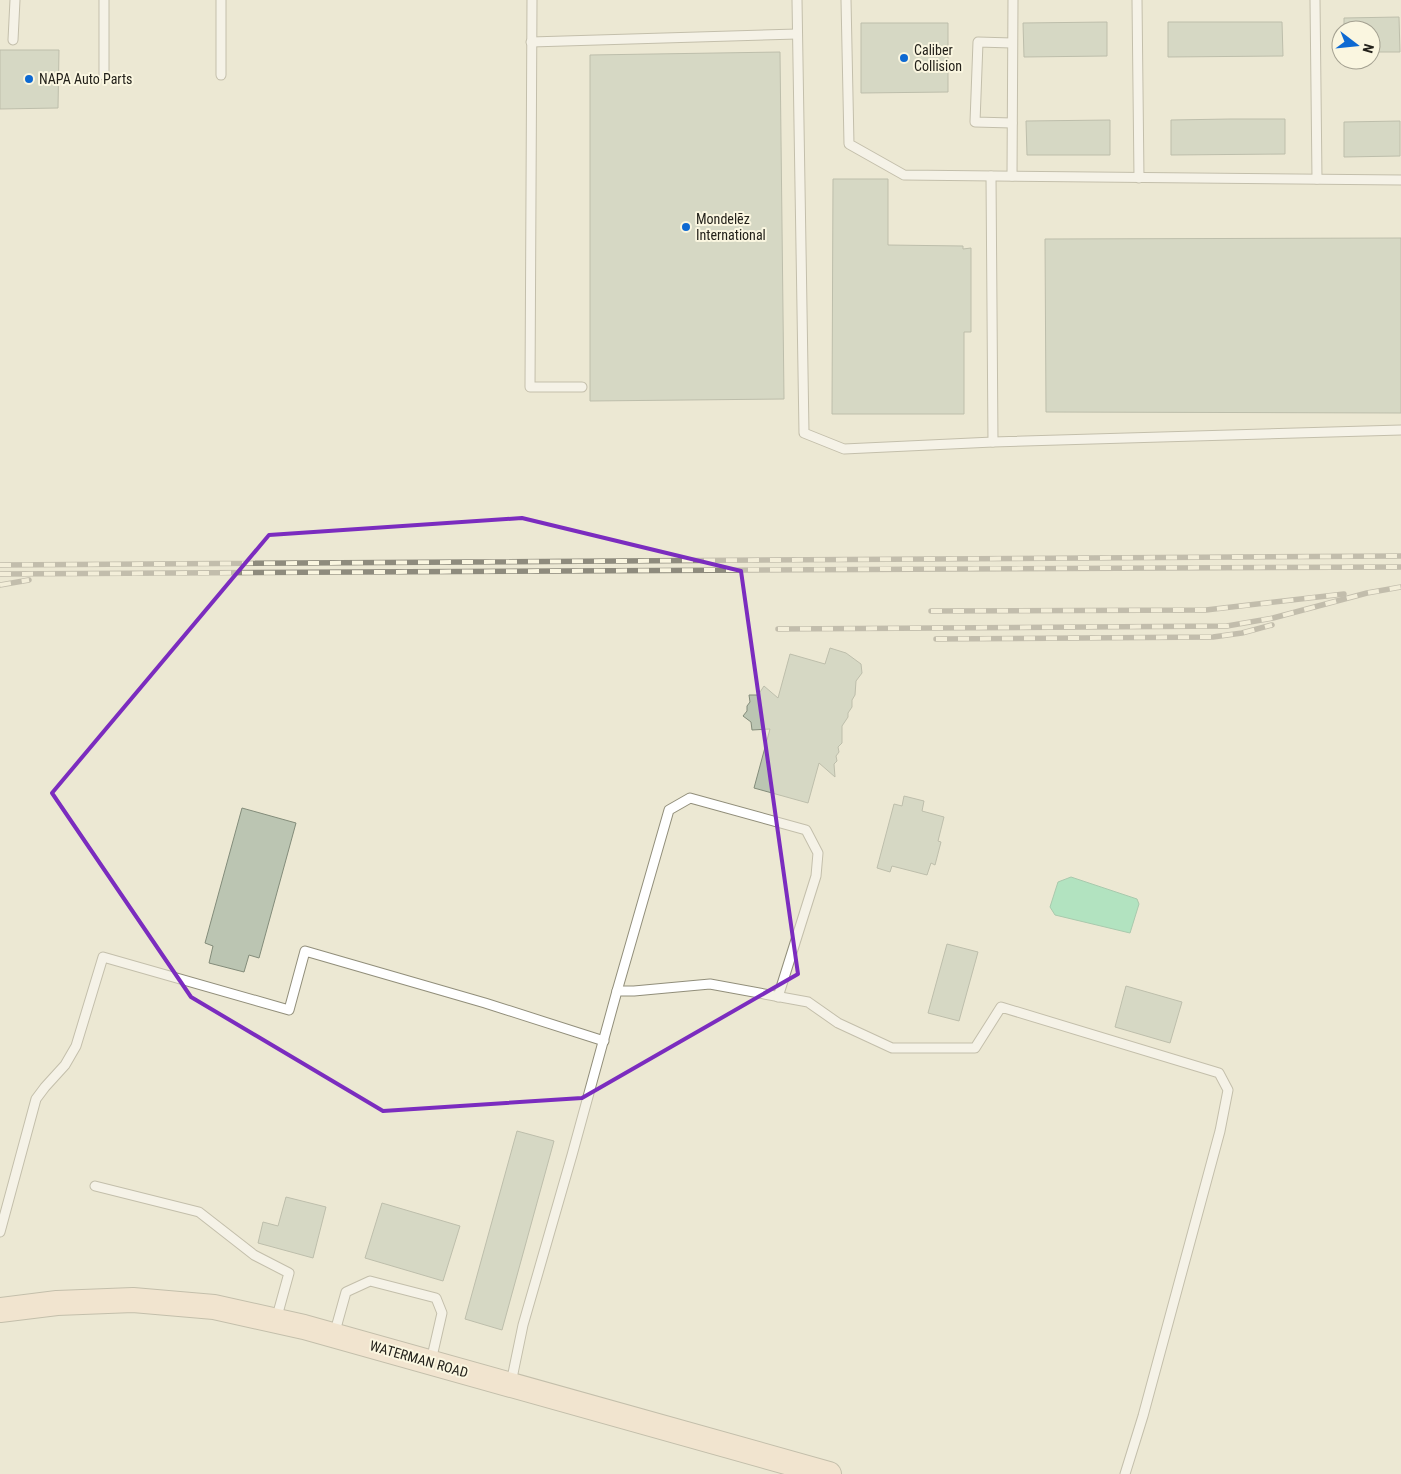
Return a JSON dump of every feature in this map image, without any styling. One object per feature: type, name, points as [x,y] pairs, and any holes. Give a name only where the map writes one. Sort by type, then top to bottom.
[{"type":"main road","name":"WATERMAN ROAD","points":[[0,1310],[56,1303],[133,1300],[214,1307],[334,1335],[829,1474]]},
{"type":"lane","points":[[13,40],[15,0]]},
{"type":"lane","points":[[104,0],[104,76]]},
{"type":"lane","points":[[221,0],[221,75]]},
{"type":"lane","points":[[532,0],[530,387],[582,387]]},
{"type":"lane","points":[[797,0],[804,433],[844,449],[993,442],[1401,430]]},
{"type":"lane","points":[[846,0],[849,144],[904,175],[1401,180]]},
{"type":"lane","points":[[1012,176],[1013,0]]},
{"type":"lane","points":[[1137,0],[1139,178]]},
{"type":"lane","points":[[1315,0],[1317,179]]},
{"type":"lane","points":[[532,42],[797,34]]},
{"type":"lane","points":[[1012,43],[978,42],[975,122],[1012,123]]},
{"type":"lane","points":[[990,176],[993,442]]},
{"type":"lane","points":[[510,1385],[523,1325],[669,810],[690,798],[806,830],[818,853],[816,876],[778,997]]},
{"type":"lane","points":[[0,1232],[36,1098],[65,1065],[76,1046],[103,957],[289,1010],[305,951],[485,1003],[604,1041]]},
{"type":"lane","points":[[617,991],[710,984],[808,1002],[838,1023],[892,1048],[975,1048],[1001,1007],[1219,1073],[1228,1090],[1220,1131],[1146,1407],[1125,1474]]},
{"type":"lane","points":[[96,1186],[199,1212],[254,1255],[289,1273],[276,1320]]},
{"type":"lane","points":[[334,1335],[346,1292],[370,1281],[436,1298],[442,1312],[430,1362]]},
{"type":"highlighted area","points":[[522,518],[741,571],[798,974],[582,1098],[383,1111],[191,997],[52,793],[269,535]]},
{"type":"shaded area","points":[[1071,877],[1137,899],[1139,904],[1130,933],[1055,915],[1050,907],[1058,882]]},
{"type":"building","points":[[1399,17],[1400,52],[1381,52],[1381,20],[1344,20],[1344,18]]},
{"type":"building","points":[[1107,22],[1107,56],[1024,57],[1023,23]]},
{"type":"building","points":[[1168,22],[1282,22],[1283,56],[1168,57]]},
{"type":"building","name":"Caliber Collision","points":[[861,23],[948,23],[948,92],[861,93]]},
{"type":"building","name":"NAPA Auto Parts","points":[[0,50],[59,50],[58,108],[0,109]]},
{"type":"building","name":"Mondelēz International","points":[[780,52],[784,399],[590,401],[590,55]]},
{"type":"building","points":[[1285,119],[1285,154],[1171,155],[1171,120]]},
{"type":"building","points":[[1110,120],[1110,155],[1027,155],[1026,121]]},
{"type":"building","points":[[1400,121],[1400,156],[1344,157],[1344,122]]},
{"type":"building","points":[[833,179],[888,179],[888,245],[963,246],[963,249],[971,248],[971,332],[964,332],[964,414],[832,414]]},
{"type":"building","points":[[1401,238],[1401,413],[1046,412],[1045,239]]},
{"type":"building","points":[[830,648],[846,653],[861,664],[862,673],[856,681],[852,707],[842,726],[842,743],[838,747],[837,761],[834,764],[835,777],[819,763],[808,803],[754,788],[770,729],[752,730],[751,722],[743,716],[750,702],[749,695],[758,695],[764,686],[778,698],[790,654],[825,664]]},
{"type":"building","points":[[904,796],[924,801],[922,811],[944,817],[938,841],[941,842],[935,865],[931,863],[927,875],[892,866],[890,872],[877,868],[894,804],[902,806]]},
{"type":"building","points":[[242,808],[296,823],[259,958],[249,955],[244,972],[209,963],[213,946],[205,943]]},
{"type":"building","points":[[947,944],[978,952],[959,1021],[928,1013]]},
{"type":"building","points":[[1126,986],[1182,1002],[1170,1043],[1115,1027]]},
{"type":"building","points":[[517,1131],[554,1141],[502,1330],[465,1319]]},
{"type":"building","points":[[286,1197],[326,1207],[313,1258],[258,1243],[263,1222],[278,1226]]},
{"type":"building","points":[[382,1203],[460,1226],[443,1281],[365,1258]]},
{"type":"railway","points":[[0,565],[1401,556]]},
{"type":"railway","points":[[0,574],[1401,567]]},
{"type":"railway","points":[[0,585],[29,580]]},
{"type":"railway","points":[[778,629],[1227,626],[1273,618],[1367,593],[1401,587]]},
{"type":"railway","points":[[931,611],[1206,610],[1344,594]]},
{"type":"railway","points":[[936,639],[1213,637],[1242,633],[1272,625]]},
{"type":"place","name":"Caliber Collision","points":[[904,58]]},
{"type":"place","name":"NAPA Auto Parts","points":[[29,79]]},
{"type":"place","name":"Mondelēz International","points":[[686,227]]}]
